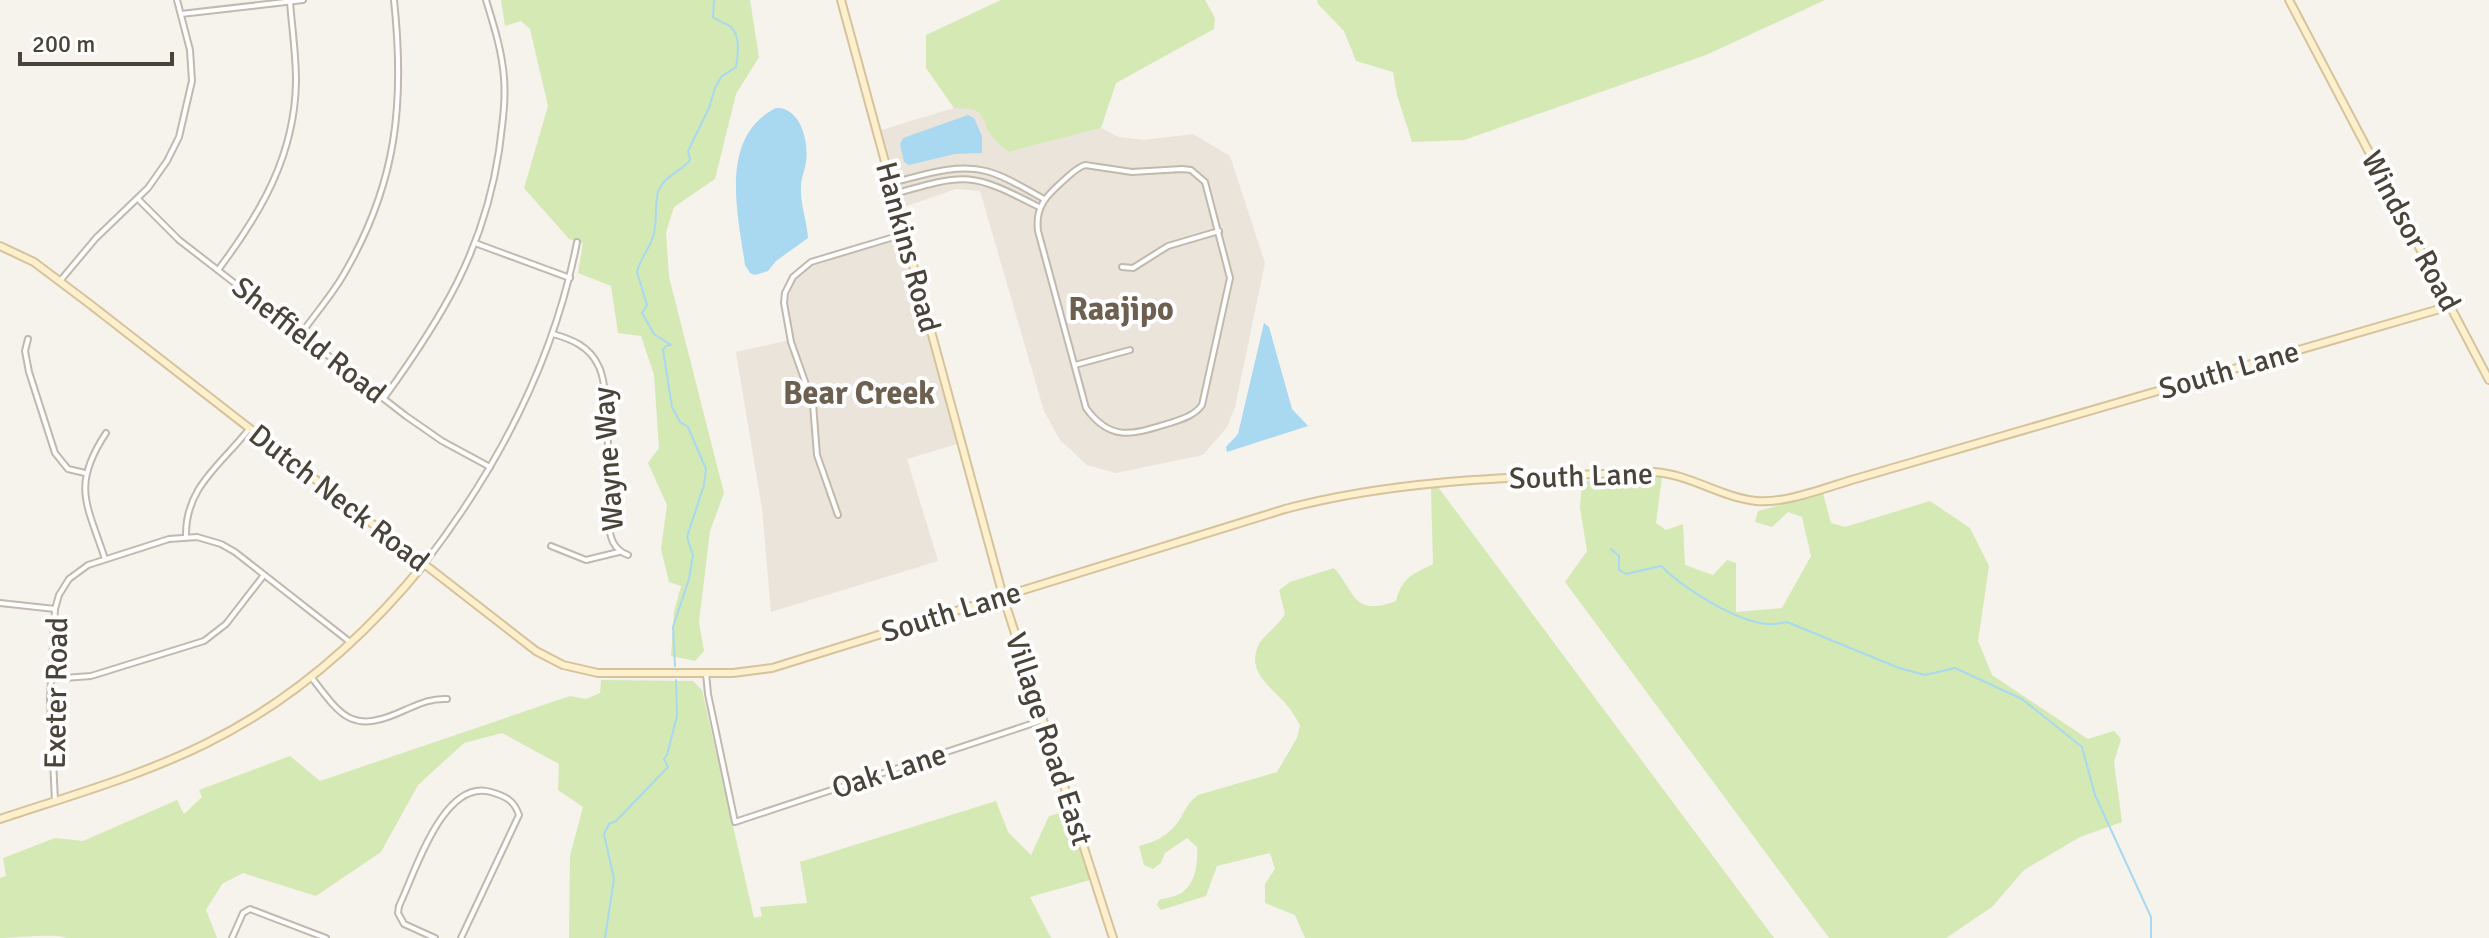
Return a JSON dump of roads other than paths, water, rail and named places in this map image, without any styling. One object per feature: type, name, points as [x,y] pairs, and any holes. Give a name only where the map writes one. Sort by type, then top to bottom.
[{"type":"street","points":[[60,281],[96,238],[138,199],[167,161],[184,124],[192,81],[190,50],[177,0]]},
{"type":"street","points":[[181,14],[303,0]]},
{"type":"street","points":[[301,334],[337,285],[358,249],[388,170],[398,117],[400,80],[394,0]]},
{"type":"street","points":[[384,398],[444,310],[475,243],[495,175],[505,104],[502,58],[486,0]]},
{"type":"street","name":"Hankins Road","points":[[841,0],[987,539]]},
{"type":"street","name":"Windsor Road","points":[[2289,0],[2489,380]]},
{"type":"street","points":[[218,270],[263,205],[278,173],[288,139],[296,84],[290,2]]},
{"type":"street","points":[[1085,165],[1132,172],[1191,170],[1205,182],[1230,278],[1205,397],[1198,410],[1185,418],[1140,432],[1113,431],[1098,423],[1086,408],[1038,231],[1039,207],[1044,199],[1085,165]]},
{"type":"street","points":[[891,183],[960,169],[983,170],[1044,199]]},
{"type":"street","points":[[929,174],[932,183]]},
{"type":"street","points":[[894,194],[962,178],[986,181],[1039,207]]},
{"type":"street","name":"Sheffield Road","points":[[138,199],[168,231],[384,398],[442,441],[490,467]]},
{"type":"street","points":[[1122,267],[1133,268],[1168,246],[1219,231]]},
{"type":"street","points":[[838,515],[817,455],[813,404],[791,342],[785,293],[793,277],[811,262],[904,234]]},
{"type":"street","points":[[0,819],[165,762],[204,745],[259,714],[312,678],[352,644],[424,564],[461,514],[490,467],[530,391],[553,334],[577,242]]},
{"type":"street","points":[[475,243],[570,278]]},
{"type":"street","name":"Dutch Neck Road","points":[[0,246],[34,262],[60,281],[527,644],[563,665],[598,673],[706,673]]},
{"type":"street","name":"South Lane","points":[[706,673],[746,673],[772,668],[1305,503],[1415,485],[1653,472],[1687,477],[1745,499],[1774,500],[2450,306]]},
{"type":"street","name":"Wayne Way","points":[[553,334],[583,347],[602,371],[608,522],[619,552],[628,555]]},
{"type":"street","points":[[28,339],[25,351],[29,372],[55,453],[68,469],[85,473]]},
{"type":"street","points":[[1074,366],[1130,350]]},
{"type":"street","points":[[249,429],[194,494],[187,513],[186,536],[221,544],[352,644]]},
{"type":"street","points":[[105,559],[86,499],[85,473],[106,433]]},
{"type":"street","name":"Exeter Road","points":[[55,801],[50,679],[55,609],[59,595],[69,579],[88,565],[186,536]]},
{"type":"street","name":"Village Road East","points":[[987,539],[1113,938]]},
{"type":"street","points":[[551,546],[586,560],[619,552]]},
{"type":"street","points":[[50,679],[91,676],[204,641],[226,624],[264,575]]},
{"type":"street","points":[[0,603],[55,609]]},
{"type":"street","name":"Oak Lane","points":[[706,673],[735,822],[1043,720]]},
{"type":"street","points":[[312,678],[335,708],[361,722],[376,722],[423,702],[447,699]]},
{"type":"street","points":[[435,938],[424,936],[404,924],[398,913],[399,906],[442,815],[461,796],[485,790],[507,798],[516,805],[519,815],[461,938]]},
{"type":"street","points":[[232,938],[243,913],[250,909],[326,938]]},
{"type":"water","points":[[776,108],[791,113],[804,135],[807,153],[801,193],[808,238],[776,261],[768,271],[755,275],[745,265],[736,178],[746,138],[758,121]]},
{"type":"water","points":[[968,115],[974,118],[982,136],[982,153],[955,154],[909,165],[904,162],[900,144],[903,138]]},
{"type":"water","points":[[1264,323],[1269,327],[1292,409],[1308,426],[1227,452],[1226,447],[1238,434]]},
{"type":"waterway","points":[[675,666],[673,627],[689,579],[693,555],[687,537],[706,469],[688,427],[680,422],[672,407],[663,350],[671,345],[654,334],[642,313],[647,305],[637,272],[653,237],[658,192],[668,178],[690,160],[688,151],[715,88],[721,77],[736,67],[736,36],[731,27],[713,17],[714,0]]},
{"type":"waterway","points":[[1611,549],[1619,556],[1619,570],[1626,574],[1661,566],[1682,584],[1740,617],[1767,624],[1787,622],[1899,668],[1925,675],[1955,668],[2022,699],[2082,747],[2095,795],[2151,917],[2151,938]]},
{"type":"waterway","points":[[605,938],[614,879],[604,834],[609,824],[616,821],[668,767],[664,759],[677,716],[676,680]]},
{"type":"district","name":"Raajipo","points":[[1121,309]]},
{"type":"district","name":"Bear Creek","points":[[859,393]]}]
